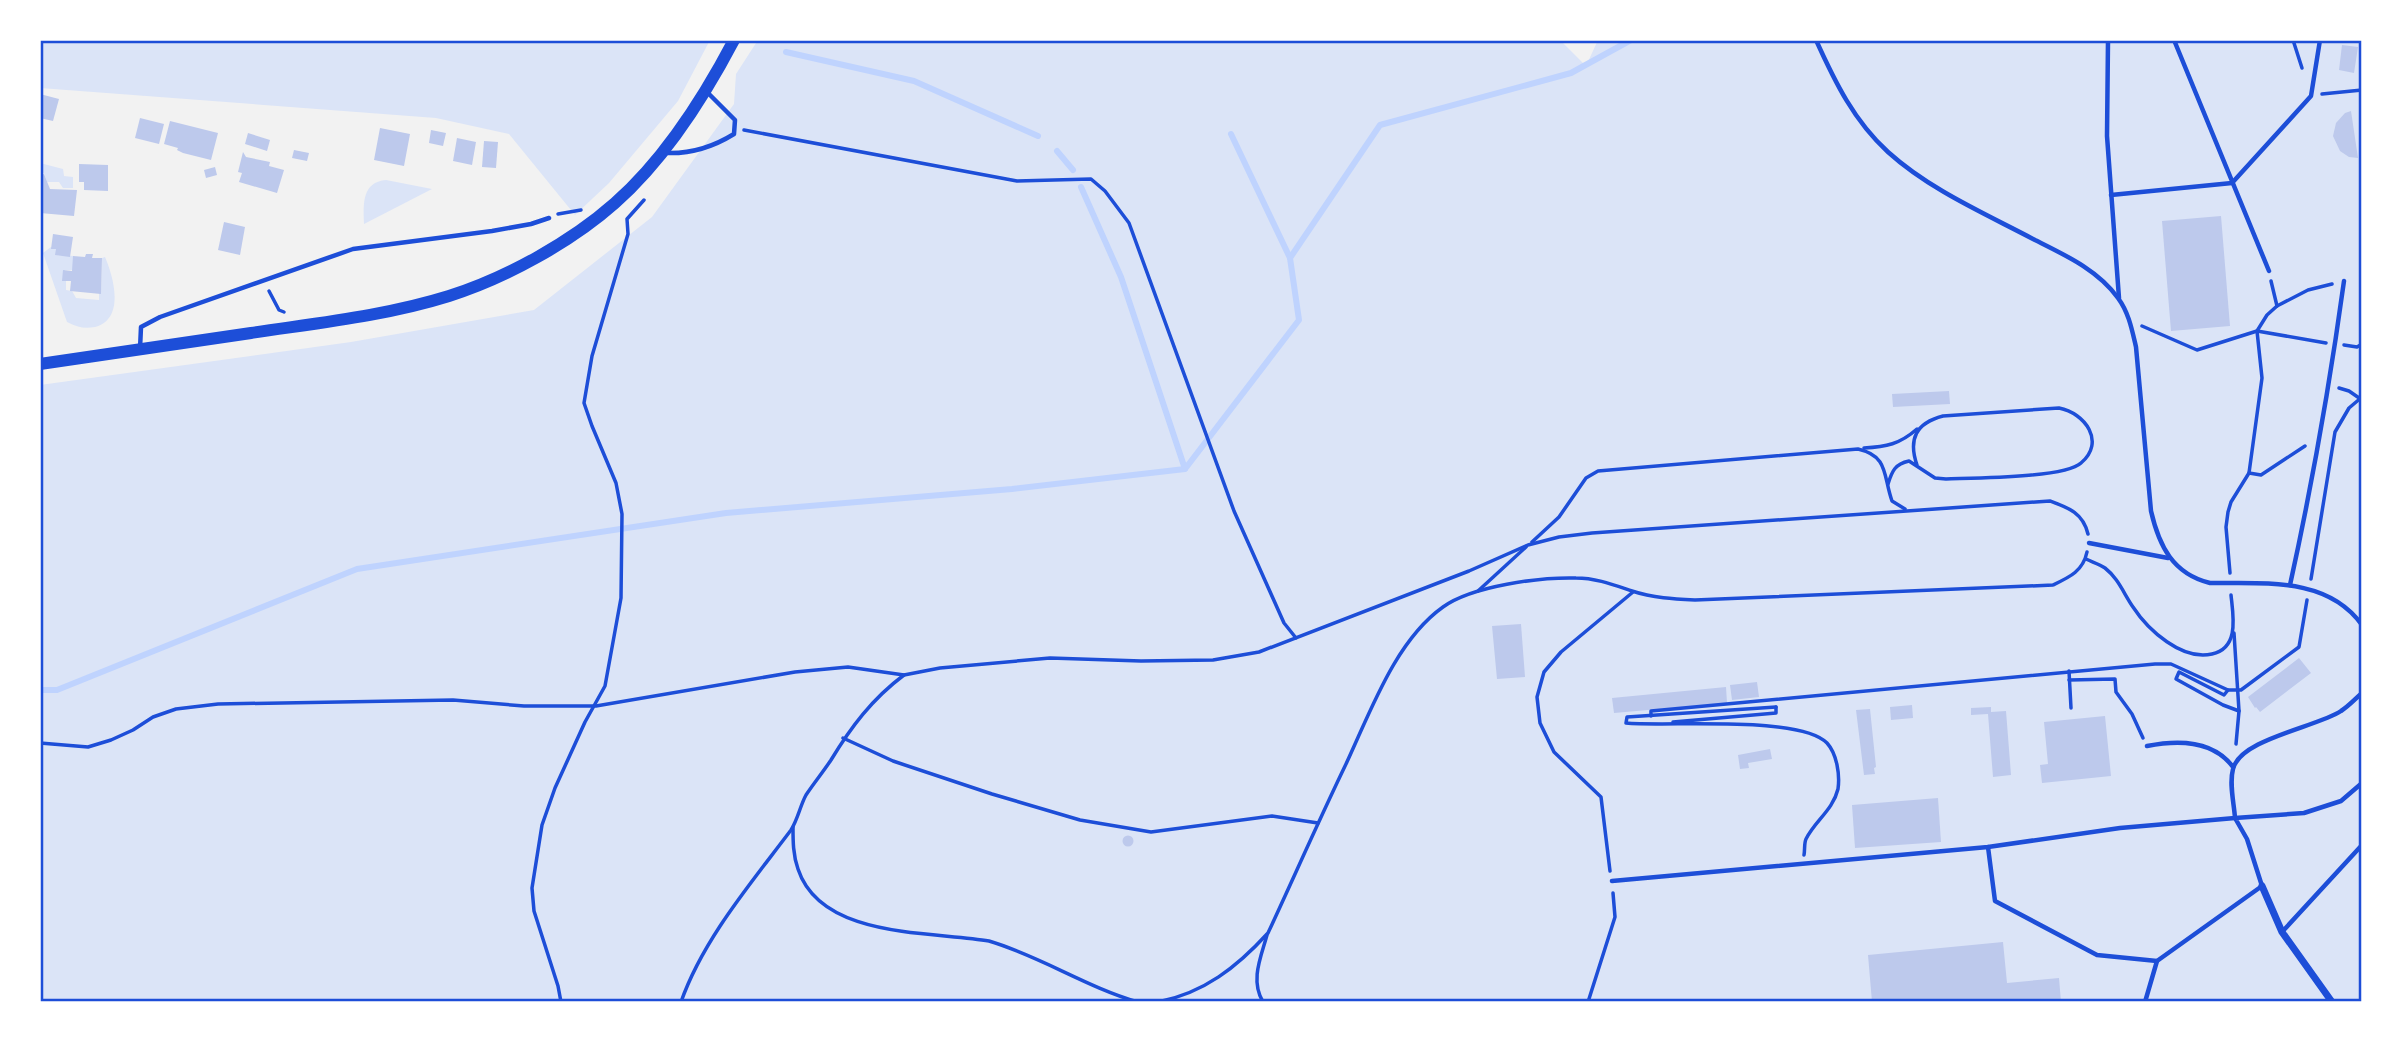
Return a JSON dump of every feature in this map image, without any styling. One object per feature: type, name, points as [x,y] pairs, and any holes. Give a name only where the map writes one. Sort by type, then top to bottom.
[{"type":"main road","points":[[40,365],[410,306],[451,295],[523,263],[555,246],[615,202],[663,153],[706,90],[734,40]]},
{"type":"street","points":[[2262,886],[2282,932],[2332,1002]]},
{"type":"lane","points":[[1816,40],[1833,78],[1851,108],[1864,127],[1889,152],[1917,174],[1957,199],[2074,260],[2104,281],[2119,299],[2131,321],[2136,347],[2151,511],[2156,535],[2169,559],[2178,568],[2210,583],[2290,585],[2326,595],[2346,607],[2362,625]]},
{"type":"lane","points":[[2108,40],[2107,136],[2119,299]]},
{"type":"lane","points":[[2174,40],[2269,271]]},
{"type":"lane","points":[[2111,195],[2232,183],[2311,96],[2320,40]]},
{"type":"lane","points":[[663,153],[682,153],[719,144],[734,134],[735,120],[706,90]]},
{"type":"lane","points":[[139,349],[141,327],[159,317],[353,249],[492,230],[549,218]]},
{"type":"lane","points":[[2290,585],[2320,437],[2344,281]]},
{"type":"lane","points":[[2090,543],[2169,559]]},
{"type":"lane","points":[[2145,1002],[2157,961],[2262,886],[2247,839],[2235,818],[2233,767],[2245,753],[2268,738],[2312,725],[2341,711],[2362,692]]},
{"type":"lane","points":[[2147,746],[2187,743],[2210,747],[2224,756],[2233,767]]},
{"type":"lane","points":[[1612,881],[1988,847],[2120,828],[2304,813],[2341,801],[2362,783]]},
{"type":"lane","points":[[2282,932],[2362,845]]},
{"type":"lane","points":[[1988,847],[1995,901],[2097,955],[2157,961]]},
{"type":"path","points":[[735,128],[1017,181],[1091,179],[1105,191],[1129,223],[1234,511],[1284,622],[1296,638]]},
{"type":"path","points":[[561,1002],[534,911],[532,888],[542,825],[555,788],[585,722],[606,686],[610,668],[621,598],[622,514],[616,483],[584,403],[615,274],[628,234],[627,219],[644,199]]},
{"type":"path","points":[[549,218],[565,211],[582,210],[594,218]]},
{"type":"path","points":[[2269,271],[2277,306]]},
{"type":"path","points":[[268,278],[270,295],[279,310],[293,317],[290,327]]},
{"type":"path","points":[[2227,544],[2225,527],[2231,502],[2249,473],[2262,378],[2257,331],[2267,315],[2277,306],[2308,290],[2344,281]]},
{"type":"path","points":[[2131,321],[2197,350],[2257,331],[2315,342]]},
{"type":"path","points":[[2311,578],[2335,432],[2350,408],[2362,399],[2349,391],[2329,385]]},
{"type":"path","points":[[1476,593],[1547,531],[1586,478],[1598,471],[1890,446],[1905,440],[1930,419],[1942,416],[2059,408],[2071,410],[2082,417],[2089,428],[2092,441],[2089,454],[2082,463],[2063,472],[1946,479],[1935,478],[1909,461],[1899,463],[1892,472],[1887,488]]},
{"type":"path","points":[[1917,465],[1913,452],[1914,439],[1920,427]]},
{"type":"path","points":[[2249,473],[2261,475],[2320,437]]},
{"type":"path","points":[[1858,449],[1872,452],[1884,465],[1892,501],[1908,510]]},
{"type":"path","points":[[40,745],[46,743],[88,747],[111,740],[153,717],[176,709],[218,704],[453,700],[524,706],[596,706],[795,672],[848,667],[904,675],[940,668],[1050,658],[1213,660],[1259,652],[1528,545],[1559,537],[1592,533],[2050,501],[2074,510],[2085,523],[2090,543],[2086,559],[2075,575],[2053,585],[1695,600],[1661,598],[1633,592],[1608,582],[1576,578],[1519,582],[1459,598],[1443,607],[1411,638],[1375,702],[1318,823],[1268,933],[1256,982],[1263,1002]]},
{"type":"path","points":[[2086,559],[2105,568],[2149,627],[2183,650],[2209,655],[2219,652],[2232,638],[2234,631]]},
{"type":"path","points":[[1588,1002],[1615,917],[1601,797],[1554,752],[1540,723],[1537,696],[1544,671],[1561,652],[1633,592]]},
{"type":"path","points":[[1651,716],[1651,711],[2069,671],[2171,664],[2228,690],[2241,690],[2300,647],[2309,592]]},
{"type":"path","points":[[2233,767],[2239,729],[2234,624]]},
{"type":"path","points":[[2069,671],[2071,708]]},
{"type":"path","points":[[2228,690],[2224,695],[2179,672],[2176,678],[2223,705],[2239,711]]},
{"type":"path","points":[[681,1002],[687,986],[720,928],[758,870],[793,827],[806,797],[843,738],[882,692],[904,675]]},
{"type":"path","points":[[2069,680],[2115,679],[2116,692],[2132,713],[2147,746]]},
{"type":"path","points":[[1656,724],[1776,713],[1776,707],[1627,717],[1626,723],[1656,724],[1712,723],[1778,727],[1805,731],[1827,743],[1837,763],[1838,789],[1831,807],[1805,840],[1804,864]]},
{"type":"path","points":[[843,738],[893,761],[1080,820],[1151,832],[1272,817],[1318,823]]},
{"type":"path","points":[[793,827],[793,848],[798,872],[814,897],[839,916],[884,929],[989,941],[1138,1002]]},
{"type":"path","points":[[1158,1002],[1199,990],[1243,960],[1268,933]]},
{"type":"shaded area","points":[[40,40],[710,40],[678,101],[609,183],[575,215],[509,134],[436,118],[40,88]]},
{"type":"shaded area","points":[[758,40],[1546,40],[1563,43],[1586,66],[1598,40],[2362,40],[2362,1002],[40,1002],[40,385],[351,342],[534,310],[652,217],[734,104],[736,74]]},
{"type":"shaded area","points":[[40,163],[63,169],[64,176],[73,177],[73,188],[63,188],[59,182],[47,182],[44,173],[40,174]]},
{"type":"shaded area","points":[[386,180],[432,189],[364,224],[364,202],[368,190],[372,185]]},
{"type":"shaded area","points":[[51,247],[57,248],[56,255],[74,256],[73,270],[65,270],[64,279],[66,290],[72,291],[76,298],[99,300],[102,258],[105,257],[115,297],[114,307],[104,323],[87,328],[67,322],[43,253]]},
{"type":"building","points":[[2342,45],[2358,47],[2354,73],[2339,70]]},
{"type":"building","points":[[40,94],[59,99],[53,121],[40,118]]},
{"type":"building","points":[[2351,111],[2358,158],[2349,157],[2340,151],[2333,136],[2336,123],[2345,113]]},
{"type":"building","points":[[140,118],[164,124],[159,144],[135,138]]},
{"type":"building","points":[[170,121],[218,133],[211,160],[183,153],[177,150],[178,148],[164,144]]},
{"type":"building","points":[[380,128],[410,134],[404,166],[374,160]]},
{"type":"building","points":[[431,130],[446,133],[443,146],[429,143]]},
{"type":"building","points":[[248,133],[270,140],[267,151],[245,144]]},
{"type":"building","points":[[457,138],[476,142],[472,165],[453,161]]},
{"type":"building","points":[[484,141],[498,142],[496,168],[482,167]]},
{"type":"building","points":[[294,150],[309,153],[307,161],[292,158]]},
{"type":"building","points":[[243,152],[246,157],[270,162],[269,166],[284,170],[277,193],[239,182],[242,173],[238,172]]},
{"type":"building","points":[[79,164],[108,165],[108,191],[84,190],[84,182],[79,182]]},
{"type":"building","points":[[215,167],[217,175],[206,178],[204,170]]},
{"type":"building","points":[[44,174],[50,189],[77,190],[74,216],[40,213],[40,175]]},
{"type":"building","points":[[2221,216],[2230,326],[2171,331],[2162,221]]},
{"type":"building","points":[[224,222],[245,227],[240,255],[218,250]]},
{"type":"building","points":[[53,234],[73,237],[70,257],[55,255],[56,249],[51,249]]},
{"type":"building","points":[[86,254],[93,254],[92,258],[102,258],[101,294],[70,291],[71,281],[62,281],[63,270],[72,271],[73,256],[85,257]]},
{"type":"building","points":[[1949,391],[1950,404],[1893,407],[1892,394]]},
{"type":"building","points":[[1521,624],[1525,677],[1497,679],[1492,626]]},
{"type":"building","points":[[2299,658],[2311,673],[2260,712],[2248,697]]},
{"type":"building","points":[[1757,682],[1759,697],[1732,700],[1730,685]]},
{"type":"building","points":[[1726,687],[1727,703],[1614,713],[1612,698]]},
{"type":"building","points":[[1912,705],[1913,718],[1891,720],[1890,707]]},
{"type":"building","points":[[1991,707],[1991,712],[2006,711],[2011,775],[1993,777],[1988,714],[1971,715],[1971,708]]},
{"type":"building","points":[[1870,709],[1876,767],[1875,774],[1864,775],[1856,710]]},
{"type":"building","points":[[2105,716],[2111,776],[2042,783],[2040,765],[2048,764],[2044,722]]},
{"type":"building","points":[[1770,749],[1772,759],[1748,763],[1749,768],[1740,769],[1738,755]]},
{"type":"building","points":[[1938,798],[1941,842],[1855,848],[1852,805]]},
{"type":"building","points":[[1128,835],[1134,841],[1128,847],[1122,841]]},
{"type":"building","points":[[2003,942],[2007,983],[2059,978],[2061,1002],[1872,1002],[1868,955]]},
{"type":"waterway","points":[[40,690],[57,690],[357,569],[726,513],[1012,489],[1185,469],[1299,320],[1290,258],[1380,125],[1571,73],[1631,40]]},
{"type":"waterway","points":[[786,52],[914,81],[1038,136]]},
{"type":"waterway","points":[[1231,134],[1290,258]]},
{"type":"waterway","points":[[1057,151],[1073,170]]},
{"type":"waterway","points":[[1081,187],[1121,277],[1185,469]]}]
